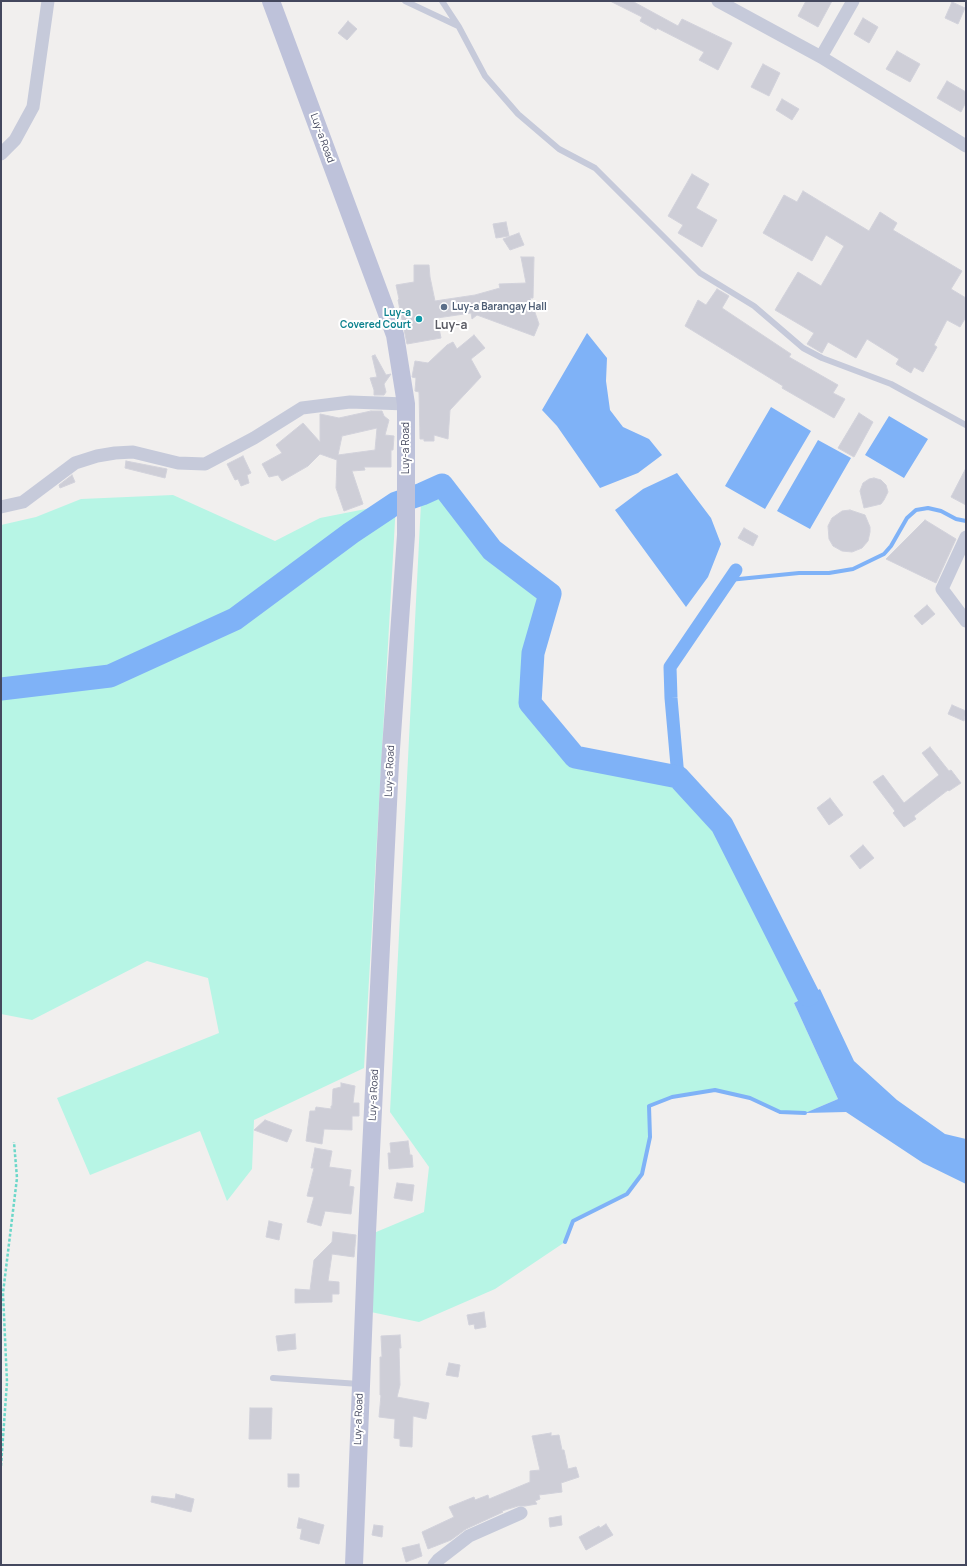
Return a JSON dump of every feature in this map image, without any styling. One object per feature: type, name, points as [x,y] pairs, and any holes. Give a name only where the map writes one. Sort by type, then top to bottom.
[{"type":"main road","name":"Luy-a Road","points":[[271,1],[395,335],[406,404],[406,536],[390,763],[354,1565]]},
{"type":"street","points":[[1,154],[15,140],[33,107],[48,1]]},
{"type":"street","points":[[718,1],[821,57],[966,146]]},
{"type":"street","points":[[821,57],[853,1]]},
{"type":"street","points":[[1,507],[23,502],[75,463],[97,456],[133,452],[178,463],[205,464],[254,438],[302,408],[350,402],[406,404]]},
{"type":"street","points":[[966,537],[942,589],[966,621]]},
{"type":"street","points":[[434,1565],[438,1560],[469,1536],[521,1513]]},
{"type":"lane","points":[[405,1],[459,27]]},
{"type":"lane","points":[[442,1],[459,27],[485,76],[518,114],[559,149],[595,168],[700,273],[754,306],[804,348],[822,358],[891,384],[966,425]]},
{"type":"lane","points":[[273,1378],[361,1384]]},
{"type":"path","points":[[1,1466],[7,1382],[3,1293],[17,1178],[14,1142]]},
{"type":"green space","points":[[442,485],[492,550],[550,594],[533,653],[530,703],[575,757],[678,777],[722,825],[808,995],[794,1003],[838,1099],[805,1113],[780,1112],[750,1098],[715,1090],[672,1097],[649,1106],[650,1137],[642,1174],[627,1194],[573,1220],[565,1242],[495,1289],[419,1322],[366,1311],[369,1235],[424,1212],[429,1167],[390,1112],[421,503],[422,494]]},
{"type":"green space","points":[[173,495],[275,541],[320,518],[396,503],[364,1068],[254,1120],[252,1169],[227,1201],[200,1131],[90,1175],[57,1098],[219,1033],[208,978],[147,961],[32,1020],[1,1014],[1,525],[36,517],[81,499]]},
{"type":"water","points":[[587,333],[607,358],[606,381],[610,410],[623,427],[649,439],[662,455],[638,473],[600,488],[557,426],[542,410]]},
{"type":"water","points":[[771,407],[811,431],[765,509],[725,486]]},
{"type":"water","points":[[889,416],[928,439],[904,478],[865,455]]},
{"type":"water","points":[[818,440],[851,458],[810,529],[777,511]]},
{"type":"water","points":[[677,473],[711,518],[721,544],[708,577],[686,607],[615,510],[643,489]]},
{"type":"water","points":[[820,989],[854,1061],[897,1100],[945,1134],[966,1139],[966,1184],[923,1163],[846,1112],[805,1113],[838,1099],[794,1003]]},
{"type":"building","points":[[610,1],[632,1],[678,26],[682,19],[732,43],[718,70],[699,60],[704,52],[657,28],[656,30],[640,21],[642,17]]},
{"type":"building","points":[[806,1],[832,1],[818,27],[798,16]]},
{"type":"building","points":[[952,2],[965,8],[958,24],[945,18]]},
{"type":"building","points":[[863,18],[878,27],[869,43],[854,34]]},
{"type":"building","points":[[348,21],[357,29],[347,40],[338,33]]},
{"type":"building","points":[[897,51],[920,64],[910,82],[886,69]]},
{"type":"building","points":[[763,64],[780,73],[769,96],[751,87]]},
{"type":"building","points":[[947,81],[966,92],[966,102],[961,112],[937,98]]},
{"type":"building","points":[[782,99],[799,109],[792,120],[776,110]]},
{"type":"building","points":[[692,174],[709,184],[696,208],[717,220],[702,247],[678,233],[683,225],[668,216]]},
{"type":"building","points":[[803,191],[869,231],[880,212],[897,223],[893,230],[962,271],[951,289],[966,298],[966,317],[960,327],[947,320],[934,345],[937,347],[923,372],[914,367],[911,373],[896,364],[899,359],[867,339],[856,358],[828,342],[822,353],[807,344],[814,333],[775,310],[798,272],[821,286],[844,246],[826,235],[812,261],[763,233],[784,195],[797,202]]},
{"type":"building","points":[[506,222],[509,236],[496,238],[493,224]]},
{"type":"building","points":[[519,233],[524,245],[510,250],[503,239]]},
{"type":"building","points":[[521,257],[534,257],[533,298],[530,298],[539,324],[534,336],[477,315],[472,319],[471,313],[437,318],[441,338],[407,344],[396,285],[414,282],[414,265],[429,265],[435,301],[475,295],[500,288],[499,284],[526,283]]},
{"type":"building","points":[[717,289],[729,296],[722,308],[791,354],[789,357],[838,385],[833,393],[845,399],[834,418],[782,388],[783,386],[685,326],[698,300],[706,305]]},
{"type":"building","points":[[474,335],[485,348],[471,359],[481,377],[450,410],[448,439],[434,435],[434,441],[424,441],[424,439],[420,439],[419,392],[415,391],[416,378],[412,377],[415,361],[428,363],[447,345],[453,342],[457,349]]},
{"type":"building","points":[[375,355],[386,375],[391,374],[384,384],[386,392],[384,395],[374,395],[370,378],[377,377],[372,356]]},
{"type":"building","points":[[371,411],[382,411],[384,416],[389,420],[385,435],[394,436],[393,450],[391,450],[391,467],[364,467],[365,470],[352,471],[363,504],[344,511],[336,488],[337,460],[320,454],[308,466],[282,481],[278,475],[269,477],[262,464],[282,453],[276,445],[303,423],[320,442],[320,414],[339,418]],"holes":[[[377,428],[375,450],[338,455],[342,436]]]},
{"type":"building","points":[[859,413],[873,422],[854,457],[838,448]]},
{"type":"building","points":[[243,456],[251,473],[247,475],[249,483],[241,486],[238,479],[235,480],[227,464]]},
{"type":"building","points":[[126,461],[167,469],[165,478],[125,468]]},
{"type":"building","points":[[966,468],[966,505],[951,497]]},
{"type":"building","points":[[72,475],[75,482],[60,488],[59,485]]},
{"type":"building","points":[[874,478],[881,480],[886,485],[888,492],[881,504],[864,508],[860,491],[863,483]]},
{"type":"building","points":[[850,510],[865,515],[870,527],[868,541],[862,548],[852,552],[842,551],[833,546],[829,539],[828,526],[832,518],[842,511]]},
{"type":"building","points":[[925,520],[956,539],[936,583],[886,559]]},
{"type":"building","points":[[744,528],[758,536],[753,546],[738,538]]},
{"type":"building","points":[[927,605],[935,614],[922,625],[914,616]]},
{"type":"building","points":[[952,705],[966,711],[964,721],[948,714]]},
{"type":"building","points":[[930,747],[949,771],[951,770],[961,783],[949,791],[948,790],[914,816],[916,819],[904,827],[893,813],[895,811],[873,782],[883,775],[904,803],[939,775],[922,753]]},
{"type":"building","points":[[830,798],[843,815],[829,825],[817,808]]},
{"type":"building","points":[[863,845],[874,858],[860,869],[850,856]]},
{"type":"building","points":[[341,1083],[355,1086],[353,1103],[359,1103],[359,1116],[352,1116],[352,1130],[324,1129],[322,1144],[306,1141],[310,1111],[315,1111],[316,1107],[331,1109],[333,1089],[341,1087]]},
{"type":"building","points":[[265,1120],[292,1130],[287,1142],[254,1130]]},
{"type":"building","points":[[408,1141],[410,1155],[412,1155],[413,1167],[389,1169],[388,1153],[391,1153],[390,1143]]},
{"type":"building","points":[[315,1148],[332,1151],[329,1167],[351,1170],[349,1186],[354,1187],[351,1214],[325,1211],[321,1226],[307,1222],[314,1197],[307,1196],[314,1168],[311,1168]]},
{"type":"building","points":[[397,1183],[414,1185],[412,1201],[394,1198]]},
{"type":"building","points":[[269,1221],[282,1224],[279,1240],[266,1237]]},
{"type":"building","points":[[333,1232],[356,1235],[354,1257],[332,1254],[328,1281],[339,1282],[339,1294],[332,1294],[332,1302],[295,1303],[295,1289],[310,1290],[314,1260],[332,1242]]},
{"type":"building","points":[[484,1312],[486,1327],[475,1329],[474,1324],[469,1325],[467,1315]]},
{"type":"building","points":[[295,1334],[296,1349],[278,1351],[276,1336]]},
{"type":"building","points":[[400,1335],[400,1385],[397,1397],[429,1403],[426,1419],[413,1416],[412,1447],[400,1446],[400,1439],[394,1438],[395,1419],[379,1417],[381,1395],[380,1357],[382,1357],[381,1336]]},
{"type":"building","points":[[449,1363],[460,1365],[458,1377],[446,1375]]},
{"type":"building","points":[[250,1408],[272,1408],[271,1439],[249,1439]]},
{"type":"building","points":[[551,1433],[551,1436],[559,1435],[568,1469],[576,1467],[579,1477],[561,1483],[562,1492],[539,1495],[540,1499],[535,1501],[537,1504],[518,1506],[502,1511],[503,1512],[466,1529],[451,1540],[428,1549],[422,1532],[454,1517],[449,1507],[474,1497],[475,1500],[488,1495],[489,1499],[530,1482],[530,1471],[540,1470],[532,1436]]},
{"type":"building","points":[[288,1474],[299,1474],[299,1487],[288,1487]]},
{"type":"building","points":[[176,1494],[194,1499],[191,1512],[151,1502],[152,1496],[175,1499]]},
{"type":"building","points":[[561,1516],[562,1525],[550,1527],[549,1518]]},
{"type":"building","points":[[299,1518],[324,1525],[319,1544],[300,1539],[302,1529],[297,1528]]},
{"type":"building","points":[[606,1524],[613,1535],[586,1550],[579,1537],[599,1526],[600,1528]]},
{"type":"building","points":[[374,1525],[383,1526],[382,1537],[372,1535]]},
{"type":"building","points":[[419,1544],[422,1556],[406,1562],[402,1548]]},
{"type":"waterway","points":[[1,689],[110,676],[235,619],[351,533],[396,503],[442,485],[492,550],[550,594],[533,653],[530,703],[575,757],[678,777],[722,825],[808,995]]},
{"type":"waterway","points":[[729,580],[799,573],[829,573],[853,569],[884,554],[891,546],[907,518],[916,510],[928,508],[941,511],[956,519],[966,521]]},
{"type":"waterway","points":[[678,777],[671,698],[670,667],[736,570]]},
{"type":"waterway","points":[[565,1242],[573,1221],[627,1194],[642,1174],[650,1137],[649,1106],[672,1097],[715,1090],[750,1098],[780,1112],[805,1113]]},
{"type":"place","name":"Luy-a Barangay Hall","points":[[444,307]]},
{"type":"place","name":"Luy-a Covered Court","points":[[419,319]]},
{"type":"district","name":"Luy-a","points":[[451,326]]}]
